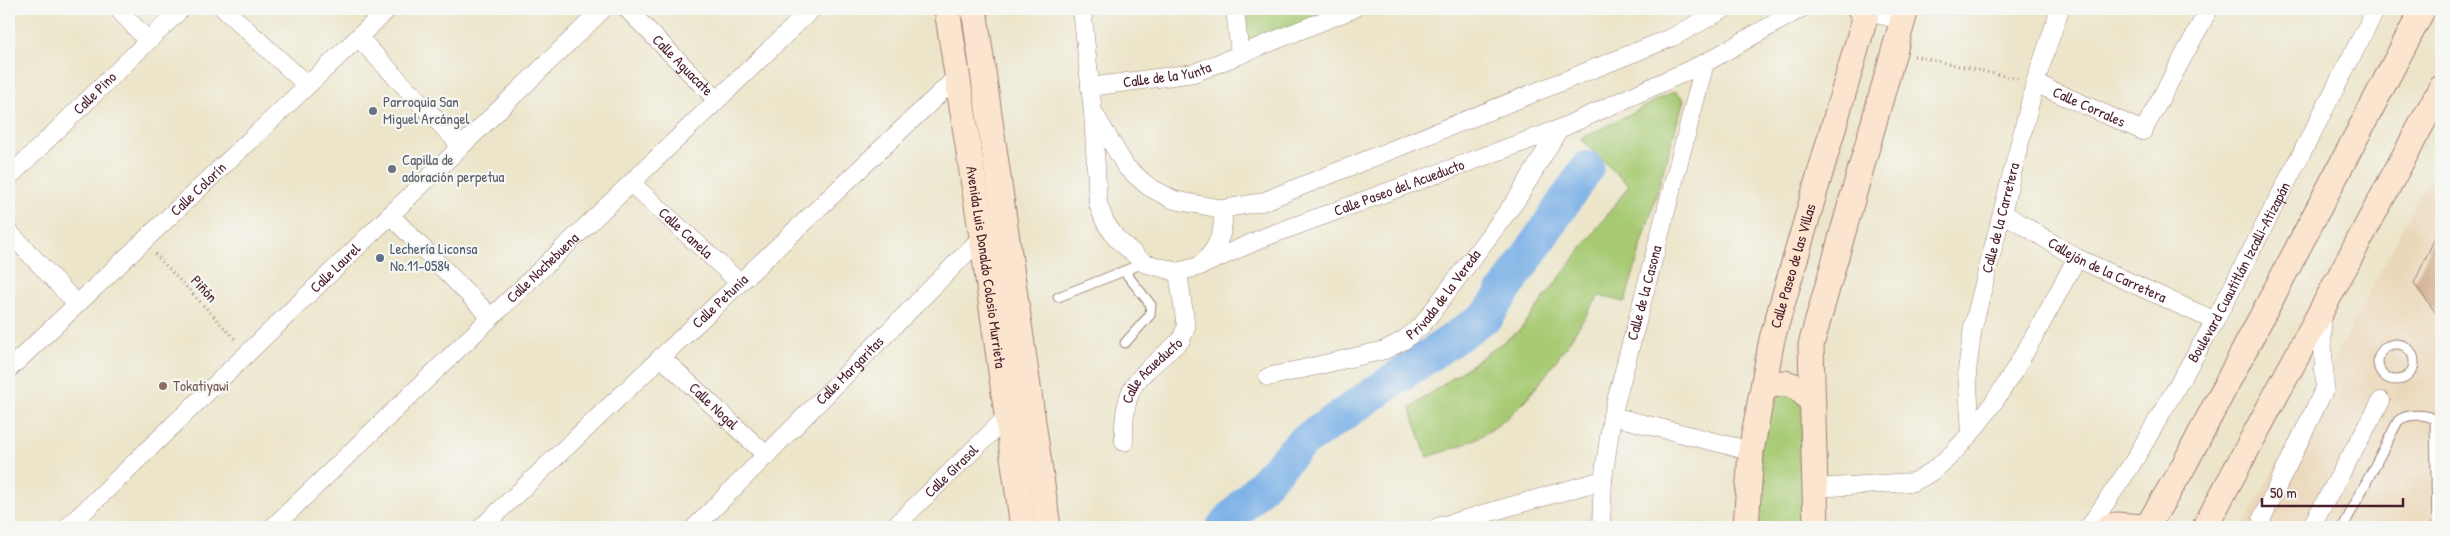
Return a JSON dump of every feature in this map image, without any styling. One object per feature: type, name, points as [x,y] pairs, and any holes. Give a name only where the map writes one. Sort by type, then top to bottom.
[{"type":"street","points":[[118,9],[148,41]]},
{"type":"street","name":"Calle Pino","points":[[9,177],[181,9]]},
{"type":"street","points":[[224,9],[307,85]]},
{"type":"street","name":"Calle Colorín","points":[[9,369],[76,303],[388,9]]},
{"type":"street","name":"Calle Laurel","points":[[68,527],[604,9]]},
{"type":"street","name":"Calle Aguacate","points":[[627,9],[717,100]]},
{"type":"street","name":"Calle Nochebuena","points":[[273,527],[812,9]]},
{"type":"street","name":"Avenida Luis Donaldo Colosio Murrieta","points":[[947,9],[1008,416],[1022,527]]},
{"type":"street","name":"Avenida Luis Donaldo Colosio Murrieta","points":[[974,9],[1005,215],[1048,527]]},
{"type":"street","name":"Calle Paseo del Acueducto","points":[[1082,9],[1093,113],[1098,204],[1105,222],[1116,238],[1144,264],[1178,272],[1200,266],[1265,237],[1559,129],[1705,63],[1800,9]]},
{"type":"street","points":[[1235,9],[1240,55]]},
{"type":"street","name":"Calle de la Yunta","points":[[1090,87],[1194,73],[1353,9]]},
{"type":"street","name":"Calle Paseo del Acueducto","points":[[1093,113],[1126,167],[1149,187],[1174,200],[1222,209],[1271,198],[1673,37],[1724,9]]},
{"type":"street","name":"Calle de la Carretera","points":[[1971,433],[1967,371],[1974,327],[2035,83],[2060,9]]},
{"type":"street","name":"Calle Corrales","points":[[2035,83],[2143,131],[2209,9]]},
{"type":"street","name":"Boulevard Cuautitlán Izcalli-Atizapán","points":[[2089,527],[2132,464],[2215,321],[2376,9]]},
{"type":"street","points":[[2108,527],[2116,524],[2148,523],[2183,467],[2423,9]]},
{"type":"street","name":"Calle Paseo de las Villas","points":[[1746,527],[1751,451],[1772,339],[1863,10],[1905,15],[1811,345],[1816,527]]},
{"type":"street","points":[[358,37],[461,146]]},
{"type":"street","name":"Calle de la Casona","points":[[1601,527],[1603,480],[1612,416],[1705,63]]},
{"type":"street","name":"Calle Petunia","points":[[482,527],[958,76]]},
{"type":"street","points":[[2205,527],[2441,88]]},
{"type":"street","name":"Privada de la Vereda","points":[[1268,377],[1385,350],[1404,340],[1422,325],[1517,199],[1559,129]]},
{"type":"street","name":"Calle Canela","points":[[631,183],[739,282]]},
{"type":"street","points":[[1200,266],[1213,253],[1220,238],[1224,220],[1222,209]]},
{"type":"street","name":"Callejón de la Carretera","points":[[2003,213],[2077,258],[2215,321]]},
{"type":"street","points":[[390,215],[491,317]]},
{"type":"street","name":"Calle Margaritas","points":[[694,527],[767,456],[1005,215]]},
{"type":"street","points":[[9,232],[76,303]]},
{"type":"street","points":[[1815,488],[1913,482],[1928,476],[1971,433],[2006,383],[2077,258]]},
{"type":"street","name":"Calle Acueducto","points":[[1124,442],[1124,415],[1128,396],[1135,382],[1184,334],[1186,327],[1178,272]]},
{"type":"street","points":[[2262,518],[2325,388],[2321,314]]},
{"type":"street","name":"Calle Nogal","points":[[660,357],[767,456]]},
{"type":"street","points":[[1763,390],[1777,383],[1785,382],[1801,389],[1813,404]]},
{"type":"street","points":[[2311,527],[2380,401]]},
{"type":"street","name":"Calle Girasol","points":[[894,527],[1008,416]]},
{"type":"street","points":[[1612,416],[1751,451]]},
{"type":"street","points":[[1438,527],[1603,480]]},
{"type":"lane","points":[[1058,297],[1144,264]]},
{"type":"lane","points":[[1124,271],[1151,305],[1152,310],[1150,315],[1125,343]]},
{"type":"lane","points":[[2397,343],[2406,346],[2412,352],[2414,360],[2413,369],[2408,376],[2400,380],[2392,380],[2384,376],[2379,369],[2377,360],[2380,352],[2386,346],[2397,343]]},
{"type":"lane","points":[[2343,527],[2401,418],[2404,416],[2433,417],[2435,420],[2436,527]]},
{"type":"path","points":[[1894,51],[2008,77]]},
{"type":"path","name":"Piñón","points":[[143,240],[248,353]]},
{"type":"shaded area","points":[[2441,156],[2441,527],[2243,527],[2332,363]]},
{"type":"green space","points":[[1239,9],[1341,9],[1244,48]]},
{"type":"green space","points":[[1675,91],[1684,99],[1625,302],[1599,296],[1550,370],[1521,404],[1505,419],[1474,440],[1427,457],[1410,408],[1520,330],[1629,186],[1581,139]]},
{"type":"green space","points":[[1787,391],[1807,407],[1811,527],[1751,527],[1765,401]]},
{"type":"building","points":[[2441,225],[2441,320],[2414,283]]},
{"type":"waterway","points":[[1223,527],[1300,444],[1488,315],[1587,168]]},
{"type":"place","name":"Parroquia San Miguel Arcángel","points":[[373,111]]},
{"type":"place","name":"Capilla de adoración perpetua","points":[[392,169]]},
{"type":"place","name":"Lechería Liconsa No.11-0584","points":[[380,258]]},
{"type":"place","name":"Tokatiyawi","points":[[163,386]]}]
